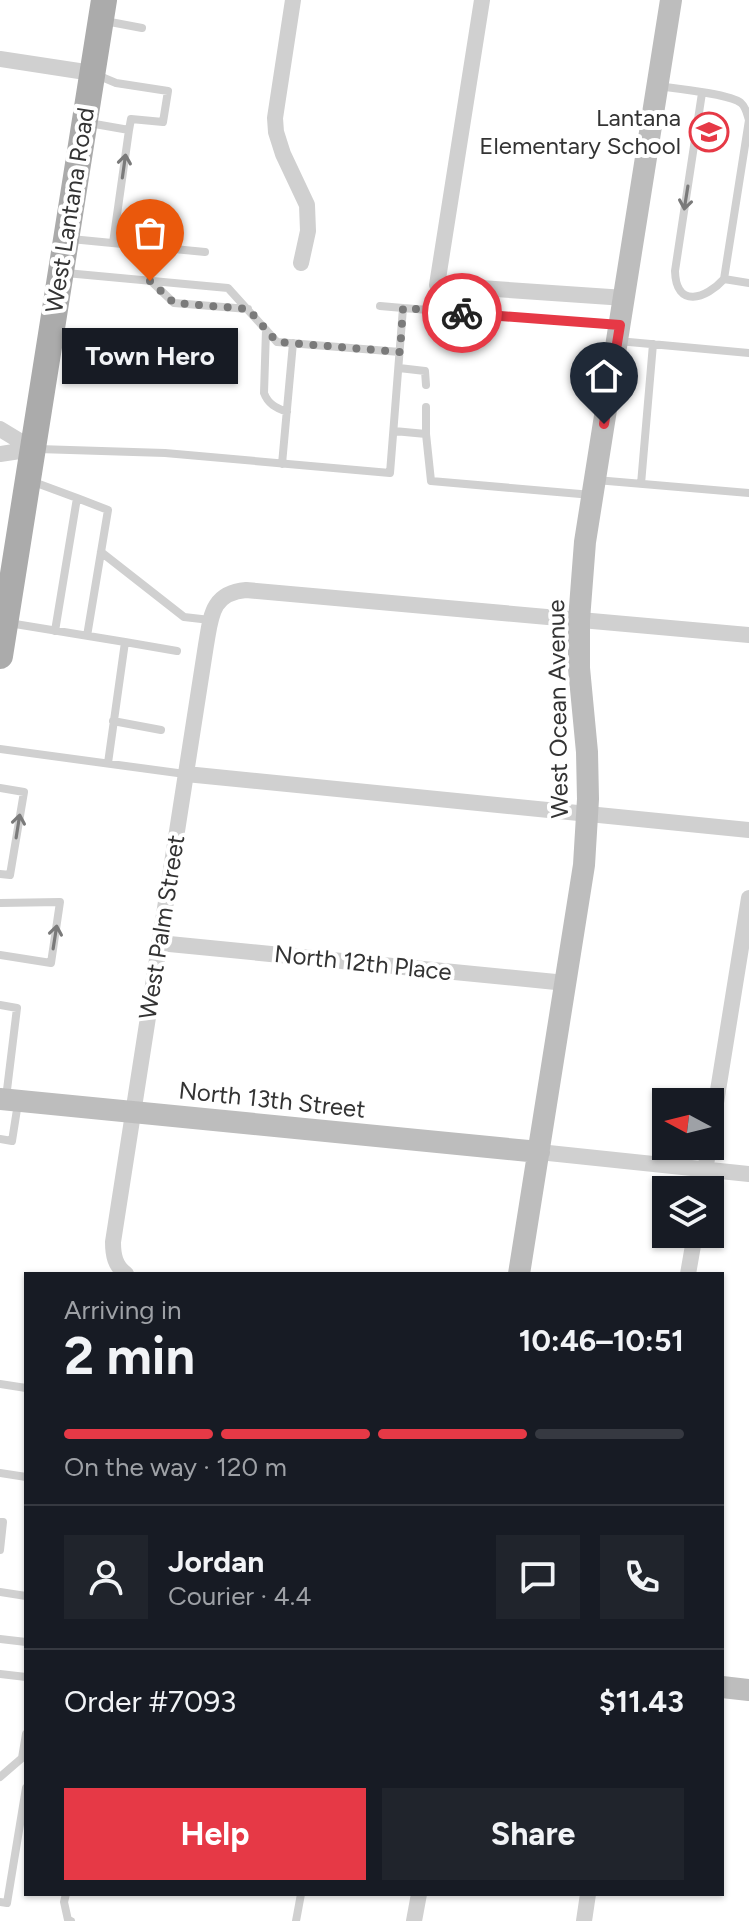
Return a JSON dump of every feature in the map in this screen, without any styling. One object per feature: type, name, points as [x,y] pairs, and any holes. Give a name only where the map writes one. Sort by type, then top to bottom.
[{"type":"main road","name":"West Lantana Road","points":[[0,656],[102,10]]},
{"type":"street","points":[[293,0],[275,118],[283,154],[307,205],[308,231],[301,263]]},
{"type":"street","points":[[482,0],[437,285],[625,298]]},
{"type":"street","name":"West Ocean Avenue","points":[[519,1272],[584,865],[588,814],[587,752],[579,668],[579,620],[585,542],[671,0]]},
{"type":"street","points":[[0,59],[92,73]]},
{"type":"street","points":[[0,429],[33,449]]},
{"type":"street","points":[[0,454],[33,449]]},
{"type":"street","name":"West Palm Street","points":[[121,1269],[113,1253],[113,1242],[212,611],[218,602],[235,591],[246,590],[579,620]]},
{"type":"street","points":[[579,620],[749,635]]},
{"type":"street","points":[[186,774],[749,830]]},
{"type":"street","points":[[719,1088],[749,898]]},
{"type":"street","name":"North 12th Place","points":[[159,943],[566,983]]},
{"type":"street","name":"North 13th Street","points":[[8,1100],[539,1152]]},
{"type":"street","points":[[539,1152],[749,1174]]},
{"type":"street","points":[[704,1176],[707,1160]]},
{"type":"street","points":[[688,1272],[693,1248]]},
{"type":"street","points":[[724,1687],[749,1690]]},
{"type":"street","points":[[414,1921],[419,1896]]},
{"type":"street","points":[[584,1921],[588,1896]]},
{"type":"lane","points":[[102,10],[142,28]]},
{"type":"lane","points":[[92,73],[116,83],[168,91],[163,122],[131,119],[113,243]]},
{"type":"lane","points":[[658,86],[702,93],[736,100],[742,103],[749,120],[724,279],[708,294],[689,297],[682,293],[675,281],[675,271],[702,93]]},
{"type":"lane","points":[[84,122],[129,130]]},
{"type":"lane","points":[[66,239],[205,252]]},
{"type":"lane","points":[[60,272],[228,288],[277,342],[400,352]]},
{"type":"lane","points":[[724,279],[749,283]]},
{"type":"lane","points":[[150,281],[174,303],[248,309]]},
{"type":"lane","points":[[380,306],[619,333],[653,344],[749,353]]},
{"type":"lane","points":[[33,449],[165,453],[390,473],[403,308]]},
{"type":"lane","points":[[266,330],[264,393],[267,401],[287,412]]},
{"type":"lane","points":[[282,464],[293,343]]},
{"type":"lane","points":[[641,484],[653,344]]},
{"type":"lane","points":[[399,368],[425,371],[426,385]]},
{"type":"lane","points":[[426,407],[431,481],[594,488],[641,484],[749,493]]},
{"type":"lane","points":[[394,431],[426,434]]},
{"type":"lane","points":[[28,479],[108,510],[87,636]]},
{"type":"lane","points":[[55,631],[77,498]]},
{"type":"lane","points":[[101,552],[184,617],[211,620]]},
{"type":"lane","points":[[3,625],[177,651]]},
{"type":"lane","points":[[108,763],[125,642]]},
{"type":"lane","points":[[113,721],[161,730]]},
{"type":"lane","points":[[0,749],[186,774]]},
{"type":"lane","points":[[0,788],[24,792],[10,875],[0,874]]},
{"type":"lane","points":[[0,903],[60,902],[51,963],[0,955]]},
{"type":"lane","points":[[0,1005],[17,1008],[8,1100],[12,1141],[0,1139]]},
{"type":"lane","points":[[0,1384],[24,1388]]},
{"type":"lane","points":[[0,1473],[24,1477]]},
{"type":"lane","points":[[0,1550],[2,1522]]},
{"type":"lane","points":[[0,1592],[24,1596]]},
{"type":"lane","points":[[0,1639],[24,1642]]},
{"type":"lane","points":[[0,1674],[24,1677]]},
{"type":"lane","points":[[0,1777],[22,1758],[24,1746]]},
{"type":"lane","points":[[0,1902],[7,1903],[24,1800]]},
{"type":"lane","points":[[66,1896],[64,1902],[68,1920],[71,1921]]},
{"type":"lane","points":[[296,1921],[301,1896]]},
{"type":"way so far","points":[[150,281],[174,303],[248,309],[277,342],[400,352],[403,308],[462,313]]},
{"type":"place","name":"Lantana Elementary School","points":[[709,132]]},
{"type":"place","name":"Town Hero","points":[[150,281]]},
{"type":"route","points":[[462,313],[620,325],[604,424]]}]
